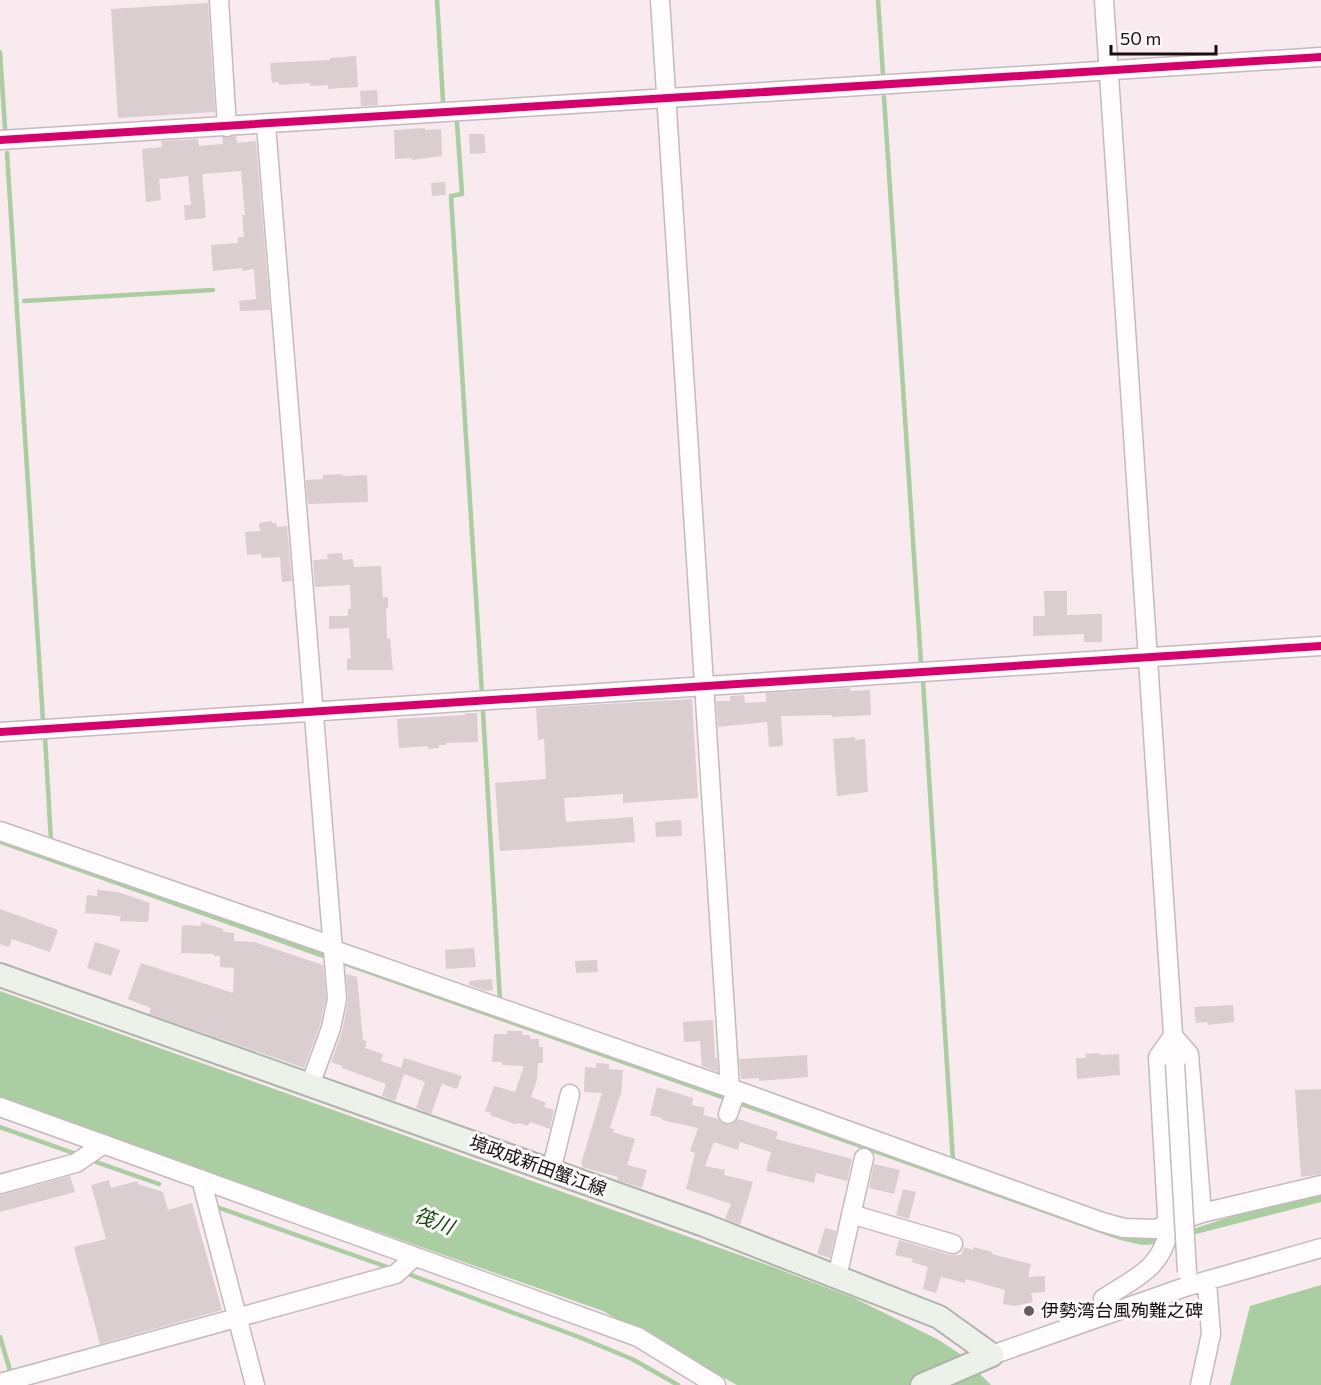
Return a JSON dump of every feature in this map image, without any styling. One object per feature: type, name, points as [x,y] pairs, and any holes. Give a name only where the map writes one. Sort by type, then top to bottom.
[{"type":"main road","name":"境政成新田蟹江線","points":[[0,975],[552,1171],[837,1276],[939,1317],[970,1337],[985,1358]]},
{"type":"main road","points":[[922,1385],[985,1358]]},
{"type":"street","points":[[219,0],[227,127]]},
{"type":"street","points":[[660,0],[732,1099]]},
{"type":"street","points":[[1104,0],[1149,657],[1187,1279]]},
{"type":"street","points":[[0,140],[1321,57]]},
{"type":"street","points":[[266,124],[337,999],[331,1028],[310,1085]]},
{"type":"street","points":[[0,732],[704,688],[1321,646]]},
{"type":"street","points":[[0,831],[732,1099],[1102,1222],[1167,1234],[1202,1213],[1321,1185]]},
{"type":"street","points":[[1173,1036],[1189,1054],[1202,1213]]},
{"type":"street","points":[[1104,1315],[1103,1299],[1146,1272],[1159,1258],[1167,1234],[1158,1057],[1173,1036]]},
{"type":"street","points":[[552,1171],[570,1094]]},
{"type":"street","points":[[0,1107],[638,1337],[707,1383]]},
{"type":"street","points":[[0,1184],[76,1163],[104,1144]]},
{"type":"street","points":[[837,1276],[864,1158]]},
{"type":"street","points":[[201,1179],[255,1385]]},
{"type":"street","points":[[851,1214],[953,1244]]},
{"type":"street","points":[[985,1358],[1104,1315],[1187,1279],[1207,1282],[1321,1248]]},
{"type":"street","points":[[0,1383],[396,1274],[414,1257]]},
{"type":"street","points":[[1200,1385],[1211,1334],[1207,1282]]},
{"type":"water","points":[[0,839],[1089,1224],[1127,1235],[1146,1238],[1196,1228],[1236,1215],[1321,1194],[1321,1202],[1157,1244],[1142,1245],[1120,1240],[0,844]]},
{"type":"water","name":"筏川","points":[[0,991],[854,1298],[939,1340],[960,1354],[991,1385],[737,1385],[603,1311],[0,1099]]},
{"type":"water","points":[[1321,1285],[1321,1385],[1230,1385],[1250,1306]]},
{"type":"building","points":[[208,3],[215,112],[118,118],[111,9]]},
{"type":"building","points":[[356,56],[358,87],[328,89],[328,85],[310,86],[310,83],[279,85],[279,82],[272,83],[270,63],[330,60],[330,58]]},
{"type":"building","points":[[377,90],[378,105],[361,106],[360,91]]},
{"type":"building","points":[[425,128],[425,130],[441,129],[442,156],[412,160],[411,158],[395,159],[394,130]]},
{"type":"building","points":[[469,134],[484,134],[486,153],[470,154]]},
{"type":"building","points":[[236,136],[237,143],[256,141],[270,310],[240,311],[239,301],[256,299],[254,269],[213,271],[211,245],[238,243],[238,237],[244,237],[242,215],[245,215],[241,171],[202,174],[206,218],[185,220],[184,205],[191,205],[188,176],[159,179],[161,200],[146,202],[142,149],[162,147],[161,141],[198,139],[199,146],[223,144],[222,137]]},
{"type":"building","points":[[445,182],[446,195],[432,196],[431,183]]},
{"type":"building","points":[[342,474],[343,476],[367,475],[368,502],[308,504],[306,480],[323,479],[323,475]]},
{"type":"building","points":[[272,521],[277,527],[287,526],[292,581],[282,582],[280,557],[262,558],[261,554],[247,555],[245,532],[260,531],[259,523]]},
{"type":"building","points":[[342,553],[343,560],[353,559],[354,567],[381,566],[383,598],[388,597],[387,639],[390,638],[393,670],[347,670],[347,659],[351,658],[349,628],[329,629],[329,616],[348,616],[348,609],[351,609],[350,585],[315,587],[313,560],[328,559],[327,554]]},
{"type":"building","points":[[1044,591],[1067,591],[1067,615],[1102,614],[1102,642],[1084,642],[1084,634],[1033,636],[1033,616],[1045,616]]},
{"type":"building","points":[[850,688],[850,691],[870,690],[871,715],[781,716],[783,746],[769,747],[767,722],[718,727],[716,701],[730,701],[730,696],[744,695],[745,703],[766,702],[766,693]]},
{"type":"building","points":[[692,699],[698,798],[623,803],[623,794],[564,798],[566,822],[633,817],[635,842],[500,851],[495,783],[546,779],[544,739],[538,740],[536,708]]},
{"type":"building","points":[[465,713],[477,713],[478,742],[446,743],[446,745],[439,745],[439,748],[428,749],[428,746],[399,748],[397,719],[465,715]]},
{"type":"building","points":[[855,737],[855,740],[865,739],[868,792],[837,796],[833,739]]},
{"type":"building","points":[[681,820],[682,836],[656,837],[655,822]]},
{"type":"building","points":[[97,890],[118,892],[150,903],[148,922],[120,921],[121,916],[85,913],[87,895],[97,896]]},
{"type":"building","points":[[0,909],[58,930],[50,952],[12,939],[9,947],[0,944]]},
{"type":"building","points":[[201,922],[223,929],[223,932],[234,933],[234,941],[254,942],[323,965],[326,998],[320,1025],[304,1068],[149,1014],[151,1008],[128,999],[141,963],[233,993],[234,968],[220,967],[220,956],[181,953],[182,927],[184,925],[201,926]]},
{"type":"building","points":[[95,942],[120,950],[111,976],[87,968]]},
{"type":"building","points":[[474,948],[476,967],[446,969],[445,950]]},
{"type":"building","points":[[597,960],[598,972],[576,973],[575,961]]},
{"type":"building","points":[[346,974],[357,977],[363,1040],[367,1041],[365,1048],[383,1054],[381,1061],[401,1068],[404,1058],[462,1076],[457,1089],[442,1084],[431,1114],[416,1108],[425,1082],[404,1074],[395,1101],[382,1096],[386,1084],[331,1062],[342,1032],[348,1001]]},
{"type":"building","points":[[492,979],[493,990],[486,991],[469,985],[469,981]]},
{"type":"building","points":[[1233,1005],[1234,1022],[1208,1025],[1207,1022],[1196,1023],[1194,1007]]},
{"type":"building","points":[[713,1020],[718,1072],[702,1066],[700,1041],[684,1042],[683,1022]]},
{"type":"building","points":[[507,1031],[522,1031],[522,1035],[530,1035],[530,1039],[539,1039],[539,1047],[543,1047],[543,1063],[538,1063],[537,1080],[531,1097],[546,1103],[544,1107],[554,1110],[550,1129],[530,1122],[528,1126],[514,1124],[485,1111],[494,1086],[515,1092],[524,1066],[492,1062],[494,1034],[507,1034]]},
{"type":"building","points":[[1100,1053],[1100,1055],[1119,1054],[1120,1075],[1077,1079],[1076,1058],[1086,1058],[1085,1054]]},
{"type":"building","points":[[807,1055],[808,1077],[759,1081],[759,1078],[741,1079],[739,1059]]},
{"type":"building","points":[[596,1063],[609,1064],[609,1069],[623,1070],[621,1095],[610,1128],[614,1129],[613,1132],[635,1139],[627,1165],[647,1170],[642,1188],[617,1180],[618,1177],[582,1167],[602,1093],[584,1092],[585,1067],[596,1068]]},
{"type":"building","points":[[657,1087],[693,1098],[692,1105],[705,1108],[703,1115],[718,1119],[724,1124],[731,1125],[738,1119],[778,1132],[776,1139],[852,1159],[847,1181],[816,1173],[814,1183],[766,1171],[771,1152],[740,1142],[738,1150],[714,1142],[705,1166],[725,1170],[724,1175],[753,1182],[740,1225],[725,1219],[731,1204],[686,1189],[695,1153],[690,1151],[698,1128],[650,1115]]},
{"type":"building","points":[[1321,1089],[1321,1174],[1301,1177],[1295,1090]]},
{"type":"building","points":[[874,1164],[900,1170],[894,1194],[869,1188]]},
{"type":"building","points":[[70,1176],[75,1192],[0,1212],[0,1195]]},
{"type":"building","points":[[109,1180],[111,1188],[137,1181],[138,1184],[163,1192],[168,1210],[192,1203],[222,1310],[100,1344],[74,1247],[106,1239],[91,1185]]},
{"type":"building","points":[[903,1189],[916,1192],[909,1219],[896,1215]]},
{"type":"building","points":[[825,1228],[836,1231],[830,1258],[817,1254]]},
{"type":"building","points":[[899,1240],[950,1255],[961,1255],[964,1247],[973,1250],[973,1247],[1031,1264],[1028,1277],[1045,1276],[1045,1292],[1031,1293],[1033,1302],[1015,1306],[1003,1304],[1005,1290],[966,1279],[965,1283],[941,1277],[936,1293],[923,1289],[928,1267],[912,1262],[913,1259],[895,1255]]},
{"type":"waterway","points":[[437,0],[443,101]]},
{"type":"waterway","points":[[878,0],[883,74]]},
{"type":"waterway","points":[[0,52],[5,128]]},
{"type":"waterway","points":[[884,97],[921,663]]},
{"type":"waterway","points":[[457,123],[462,194],[451,196],[482,694]]},
{"type":"waterway","points":[[7,153],[43,721]]},
{"type":"waterway","points":[[24,301],[213,290]]},
{"type":"waterway","points":[[923,681],[953,1161]]},
{"type":"waterway","points":[[483,712],[500,1000]]},
{"type":"waterway","points":[[45,737],[51,841]]},
{"type":"waterway","points":[[0,1127],[79,1155]]},
{"type":"waterway","points":[[96,1162],[159,1184]]},
{"type":"waterway","points":[[214,1206],[390,1268]]},
{"type":"waterway","points":[[408,1274],[579,1337],[632,1359],[678,1385]]},
{"type":"waterway","points":[[0,1337],[11,1374]]},
{"type":"cycle path","points":[[0,140],[1321,57]]},
{"type":"cycle path","points":[[0,732],[1321,646]]},
{"type":"place","name":"伊勢湾台風殉難之碑","points":[[1029,1311]]}]
